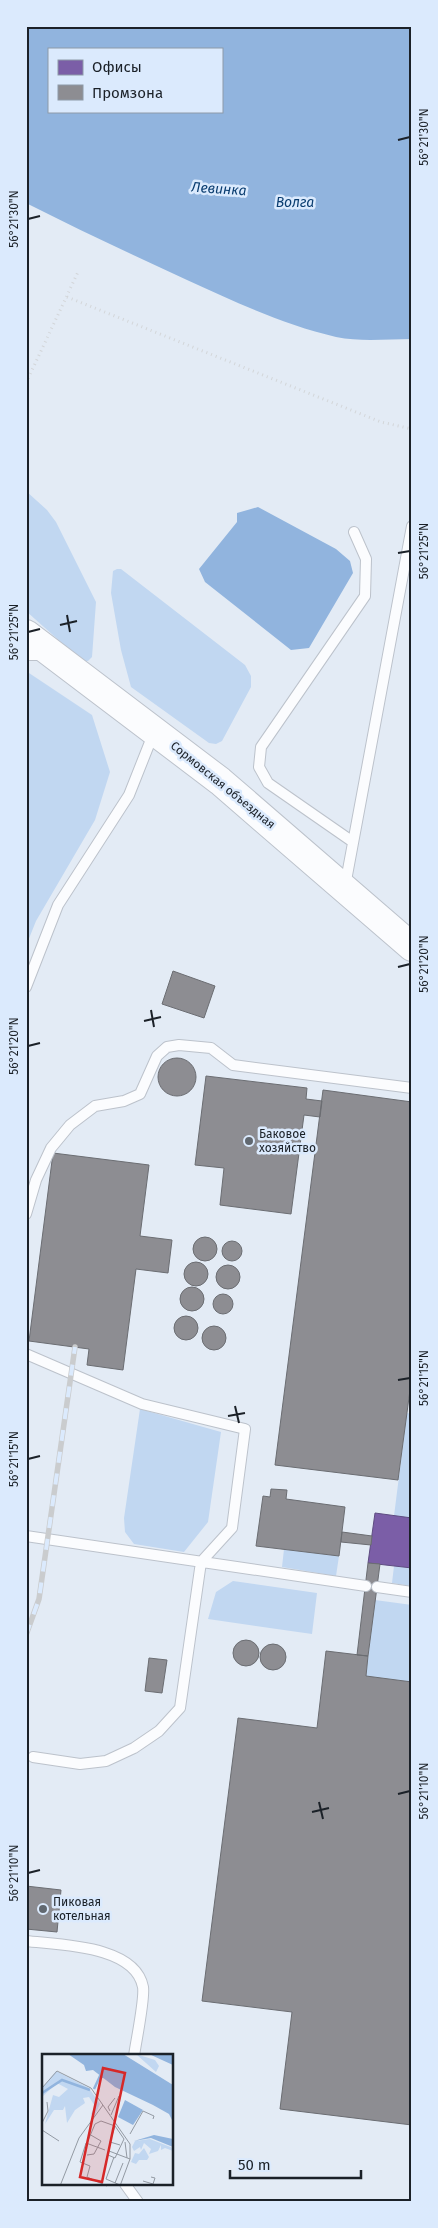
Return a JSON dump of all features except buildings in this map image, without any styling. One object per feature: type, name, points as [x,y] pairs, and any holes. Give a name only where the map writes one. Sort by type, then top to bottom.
[{"type":"street","name":"Сормовская объездная","points":[[26,634],[39,655],[156,730],[220,781],[345,887],[412,947]]},
{"type":"lane","points":[[345,887],[412,526]]},
{"type":"lane","points":[[353,842],[268,783],[259,767],[261,747],[365,596],[366,559],[354,532]]},
{"type":"lane","points":[[26,987],[58,905],[129,795],[156,730]]},
{"type":"lane","points":[[26,1214],[36,1180],[47,1156],[70,1125],[95,1106],[124,1101],[140,1094],[158,1056],[167,1047],[179,1045],[211,1048],[233,1065],[412,1088]]},
{"type":"lane","points":[[26,1354],[142,1404],[245,1429],[232,1528],[202,1562],[180,1708],[158,1732],[134,1748],[106,1761],[80,1764],[33,1757]]},
{"type":"lane","points":[[26,1536],[366,1586]]},
{"type":"lane","points":[[377,1587],[412,1592]]},
{"type":"lane","points":[[26,1941],[100,1950],[127,1964],[140,1976],[144,1990],[134,2054]]},
{"type":"lane","points":[[126,2186],[137,2201]]},
{"type":"path","points":[[26,383],[78,272]]},
{"type":"path","points":[[66,297],[381,422],[412,429]]},
{"type":"shaded area","points":[[26,491],[47,510],[56,522],[96,602],[92,657],[88,661],[82,661],[26,611]]},
{"type":"shaded area","points":[[121,569],[245,665],[251,676],[251,687],[222,741],[216,744],[209,743],[131,687],[121,650],[111,593],[113,571]]},
{"type":"shaded area","points":[[26,671],[92,715],[110,772],[95,820],[36,921],[26,946]]},
{"type":"shaded area","points":[[140,1409],[221,1432],[208,1522],[184,1552],[134,1544],[125,1532],[124,1518]]},
{"type":"shaded area","points":[[407,1413],[412,1414],[412,1518],[394,1516]]},
{"type":"shaded area","points":[[284,1549],[339,1556],[336,1576],[282,1567]]},
{"type":"shaded area","points":[[394,1566],[412,1568],[412,1586],[392,1583]]},
{"type":"shaded area","points":[[233,1581],[317,1593],[312,1634],[208,1619],[216,1592]]},
{"type":"shaded area","points":[[375,1600],[412,1605],[412,1682],[366,1676]]},
{"type":"water","name":"Волга","points":[[26,26],[412,26],[412,339],[345,339],[298,326],[242,305],[86,233],[26,203]]},
{"type":"water","points":[[258,507],[336,549],[350,561],[353,573],[309,648],[291,650],[205,582],[199,569],[237,522],[237,513]]},
{"type":"railway","points":[[26,1635],[39,1599],[75,1347]]},
{"type":"place","name":"Баковое хозяйство","points":[[249,1141]]},
{"type":"place","name":"Пиковая котельная","points":[[43,1909]]},
{"type":"water label","name":"Левинка","points":[[219,189]]}]
